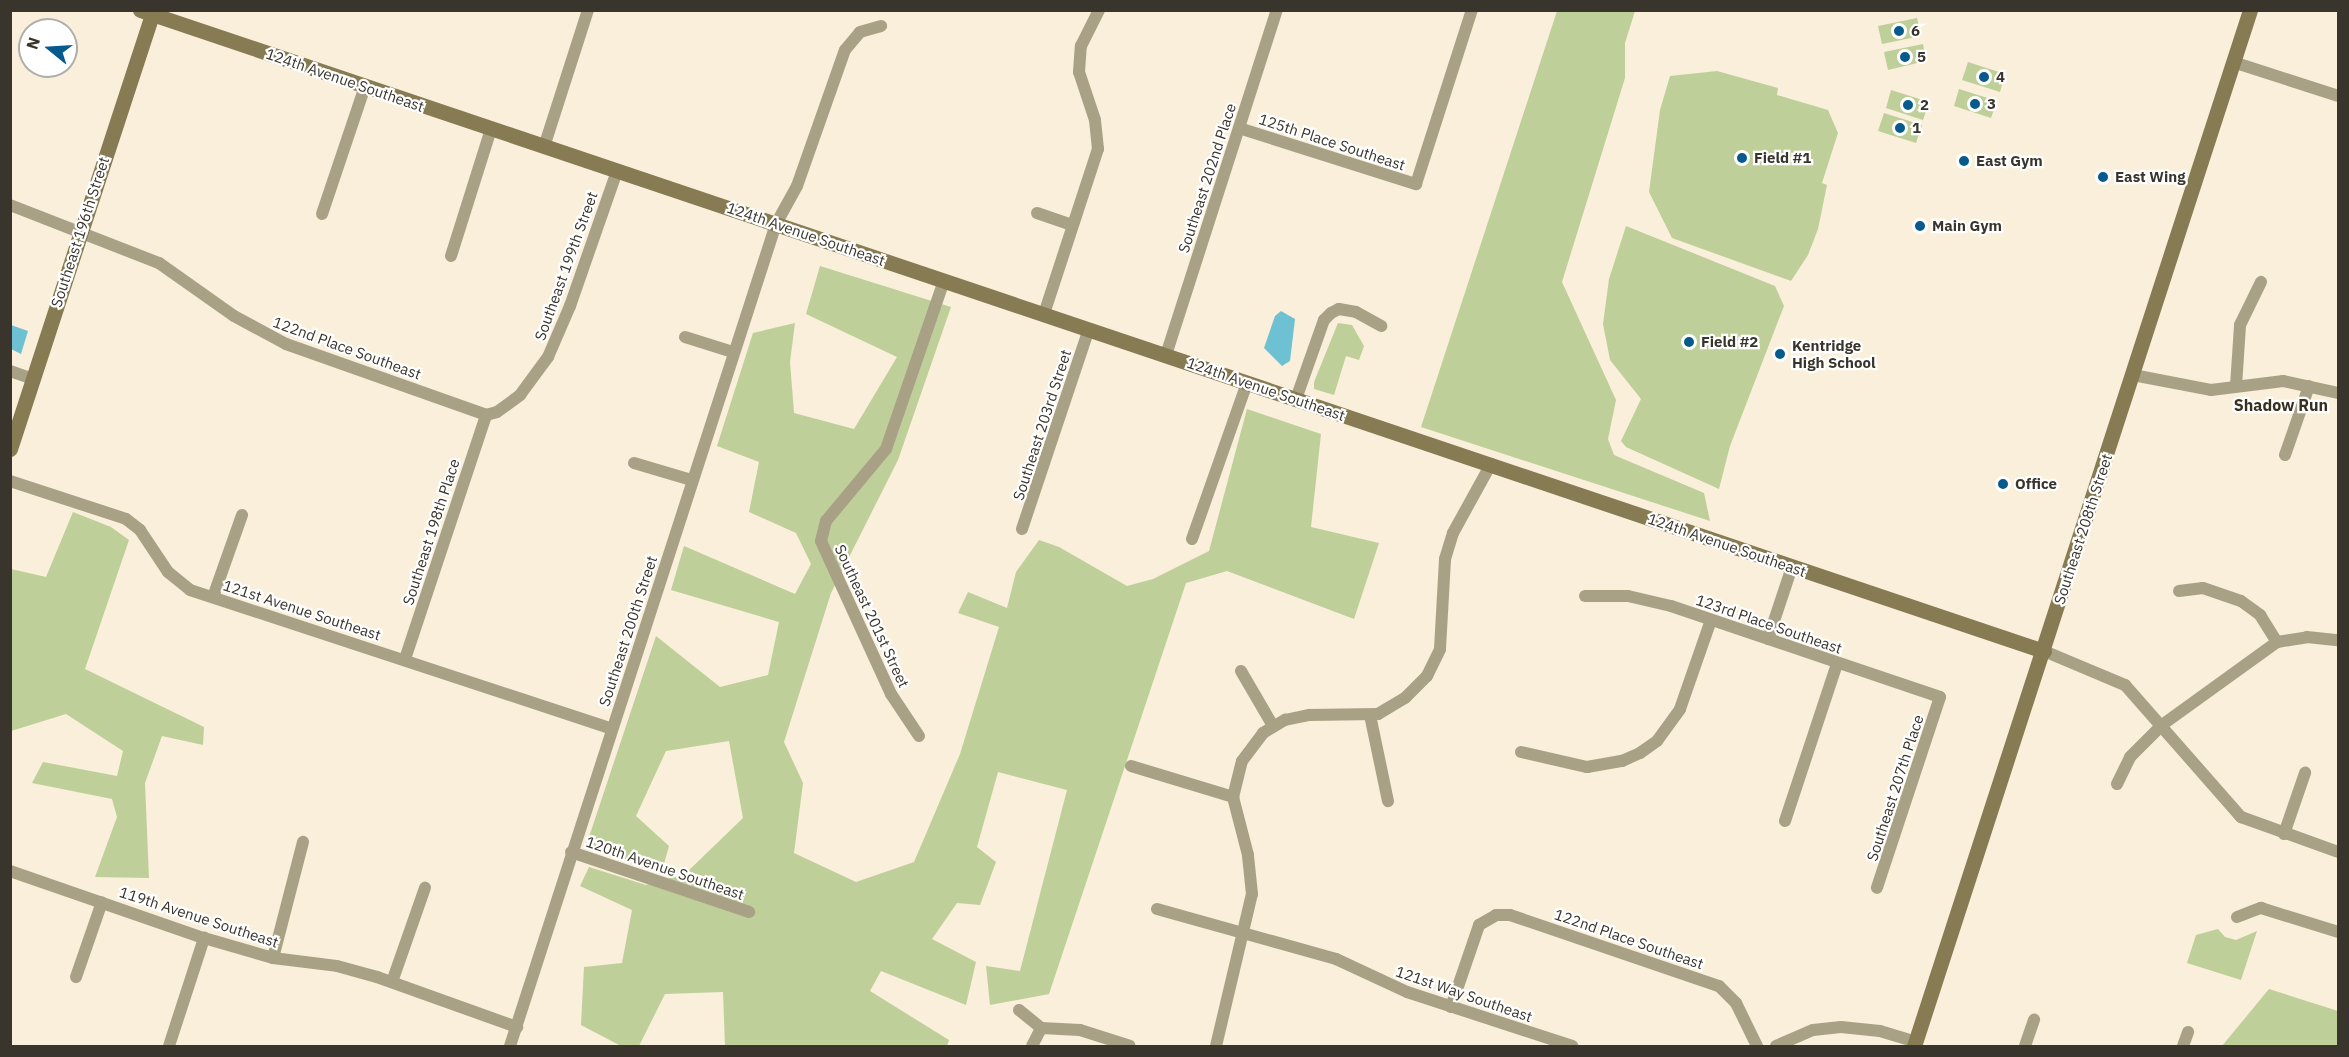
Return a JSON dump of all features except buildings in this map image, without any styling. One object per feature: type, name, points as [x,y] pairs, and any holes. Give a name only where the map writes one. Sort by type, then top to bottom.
[{"type":"street","points":[[544,147],[588,10]]},
{"type":"street","points":[[1044,315],[1072,225],[1087,193],[1098,149],[1095,120],[1079,72],[1081,46],[1099,10]]},
{"type":"street","name":"Southeast 202nd Place","points":[[1166,355],[1277,10]]},
{"type":"street","name":"125th Place Southeast","points":[[1239,128],[1416,184],[1472,10]]},
{"type":"street","name":"Southeast 208th Street","points":[[1915,1044],[2250,10]]},
{"type":"street","name":"124th Avenue Southeast","points":[[146,13],[2044,651],[2125,685],[2234,811],[2250,822],[2338,852]]},
{"type":"street","name":"Southeast 196th Street","points":[[10,449],[146,13]]},
{"type":"street","points":[[776,224],[797,186],[845,50],[860,32],[881,26]]},
{"type":"street","points":[[2233,62],[2338,96]]},
{"type":"street","points":[[322,214],[365,86]]},
{"type":"street","points":[[451,256],[491,129]]},
{"type":"street","name":"Southeast 199th Street","points":[[486,415],[497,412],[520,395],[548,357],[570,306],[616,171]]},
{"type":"street","name":"122nd Place Southeast","points":[[10,205],[80,230],[174,271],[234,316],[285,344],[486,415]]},
{"type":"street","points":[[1037,213],[1072,225]]},
{"type":"street","name":"Southeast 200th Street","points":[[510,1047],[691,480],[776,224]]},
{"type":"street","name":"Southeast 201st Street","points":[[919,736],[891,694],[821,541],[826,521],[886,449],[944,281]]},
{"type":"street","points":[[2236,386],[2240,325],[2261,282]]},
{"type":"street","points":[[1296,399],[1324,320],[1330,313],[1339,309],[1356,312],[1381,326]]},
{"type":"street","name":"Southeast 203rd Street","points":[[1022,529],[1089,329]]},
{"type":"street","points":[[685,337],[733,352]]},
{"type":"street","points":[[10,371],[33,379]]},
{"type":"street","points":[[2133,375],[2184,387],[2211,390],[2283,381],[2338,393]]},
{"type":"street","points":[[1192,539],[1247,383]]},
{"type":"street","points":[[2285,455],[2309,386]]},
{"type":"street","name":"Southeast 198th Place","points":[[405,659],[486,415]]},
{"type":"street","points":[[634,463],[691,480]]},
{"type":"street","points":[[1216,1047],[1245,933],[1252,894],[1251,870],[1233,797],[1237,772],[1247,751],[1273,726],[1309,715],[1370,716],[1406,698],[1434,664],[1442,632],[1445,560],[1453,533],[1491,464]]},
{"type":"street","name":"121st Avenue Southeast","points":[[10,481],[126,519],[140,530],[179,583],[213,597],[612,729]]},
{"type":"street","points":[[213,597],[242,515]]},
{"type":"street","points":[[1768,639],[1792,567]]},
{"type":"street","points":[[2179,591],[2203,588],[2241,601],[2260,615],[2277,642]]},
{"type":"street","name":"123rd Place Southeast","points":[[1585,596],[1637,597],[1940,697]]},
{"type":"street","points":[[1521,752],[1587,767],[1622,761],[1640,753],[1657,741],[1680,709],[1711,620]]},
{"type":"street","points":[[2117,784],[2130,757],[2162,726],[2277,642],[2307,637],[2338,640]]},
{"type":"street","points":[[1785,821],[1837,664]]},
{"type":"street","points":[[1241,671],[1273,726]]},
{"type":"street","name":"Southeast 207th Place","points":[[1877,888],[1940,697]]},
{"type":"street","points":[[1370,716],[1388,801]]},
{"type":"street","points":[[1131,766],[1233,797]]},
{"type":"street","points":[[2284,834],[2305,773]]},
{"type":"street","points":[[273,958],[303,842]]},
{"type":"street","name":"120th Avenue Southeast","points":[[572,852],[749,912]]},
{"type":"street","name":"119th Avenue Southeast","points":[[10,871],[204,938],[273,958],[337,966],[392,982],[517,1027]]},
{"type":"street","points":[[392,982],[425,888]]},
{"type":"street","points":[[76,977],[102,902]]},
{"type":"street","points":[[2237,916],[2261,908],[2338,932]]},
{"type":"street","name":"121st Way Southeast","points":[[1157,909],[1336,959],[1407,993],[1572,1047]]},
{"type":"street","name":"122nd Place Southeast","points":[[1450,1007],[1472,942],[1485,920],[1510,915],[1699,978],[1731,996],[1757,1047]]},
{"type":"street","points":[[169,1047],[204,938]]},
{"type":"street","points":[[1019,1010],[1041,1028],[1072,1028],[1130,1047]]},
{"type":"street","points":[[2025,1047],[2034,1020]]},
{"type":"street","points":[[1776,1047],[1814,1030],[1841,1026],[1864,1028],[1915,1044]]},
{"type":"street","points":[[1032,1047],[1041,1028]]},
{"type":"street","points":[[2183,1047],[2188,1032]]},
{"type":"green space","points":[[1557,11],[1635,11],[1625,43],[1625,78],[1562,282],[1616,400],[1608,439],[1614,455],[1704,493],[1710,521],[1421,427]]},
{"type":"green space","name":"6","points":[[1917,18],[1921,36],[1882,44],[1878,26]]},
{"type":"green space","name":"5","points":[[1923,44],[1926,61],[1888,70],[1884,52]]},
{"type":"green space","name":"4","points":[[1968,62],[2005,74],[2000,92],[1962,80]]},
{"type":"green space","name":"Field #1","points":[[1717,71],[1778,88],[1777,95],[1828,110],[1838,133],[1822,183],[1827,185],[1818,229],[1808,255],[1791,281],[1672,238],[1649,192],[1660,110],[1670,76]]},
{"type":"green space","name":"3","points":[[1959,89],[1997,101],[1991,118],[1954,106]]},
{"type":"green space","name":"2","points":[[1891,90],[1929,102],[1923,120],[1886,108]]},
{"type":"green space","name":"1","points":[[1884,113],[1922,125],[1916,143],[1878,131]]},
{"type":"green space","name":"Field #2","points":[[1626,226],[1775,286],[1784,306],[1730,446],[1719,489],[1626,447],[1621,441],[1641,399],[1610,360],[1603,324],[1609,279]]},
{"type":"green space","points":[[820,266],[951,307],[898,460],[831,593],[784,742],[803,783],[794,853],[856,882],[914,862],[960,754],[999,627],[958,613],[968,592],[1007,608],[1016,572],[1039,540],[1059,547],[1127,586],[1153,579],[1209,551],[1247,409],[1321,434],[1311,527],[1379,543],[1354,619],[1227,571],[1186,583],[1049,994],[990,1005],[986,966],[1020,971],[1067,790],[998,772],[977,847],[996,862],[980,905],[957,903],[932,939],[976,962],[966,1005],[881,971],[870,991],[949,1040],[947,1046],[725,1046],[723,992],[665,994],[639,1046],[621,1046],[581,1025],[584,967],[622,963],[632,910],[580,886],[589,867],[646,885],[685,874],[743,818],[729,741],[666,751],[636,816],[669,846],[662,871],[586,846],[656,636],[720,687],[768,675],[779,622],[671,590],[684,546],[795,594],[811,564],[796,533],[749,512],[759,462],[717,446],[753,333],[795,323],[790,362],[794,413],[854,429],[897,357],[806,314]]},
{"type":"green space","points":[[1338,323],[1352,325],[1364,346],[1359,360],[1346,356],[1334,395],[1314,389],[1314,382]]},
{"type":"green space","points":[[73,512],[111,527],[129,540],[85,669],[204,727],[203,745],[162,736],[145,783],[149,878],[95,877],[117,817],[112,799],[32,783],[43,762],[117,776],[123,751],[66,714],[11,731],[11,569],[46,577]]},
{"type":"green space","points":[[2218,929],[2225,937],[2236,940],[2257,931],[2241,980],[2187,963],[2196,935]]},
{"type":"green space","points":[[2269,989],[2338,1011],[2338,1046],[2222,1046]]},
{"type":"water","points":[[1281,311],[1295,319],[1290,361],[1282,366],[1264,348],[1275,316]]},
{"type":"water","points":[[11,325],[28,331],[21,354],[11,349]]},
{"type":"place","name":"6","points":[[1899,31]]},
{"type":"place","name":"5","points":[[1905,57]]},
{"type":"place","name":"4","points":[[1984,77]]},
{"type":"place","name":"3","points":[[1975,104]]},
{"type":"place","name":"2","points":[[1908,105]]},
{"type":"place","name":"1","points":[[1900,128]]},
{"type":"place","name":"Field #1","points":[[1742,158]]},
{"type":"place","name":"East Gym","points":[[1964,161]]},
{"type":"place","name":"East Wing","points":[[2103,177]]},
{"type":"place","name":"Main Gym","points":[[1920,226]]},
{"type":"place","name":"Field #2","points":[[1689,342]]},
{"type":"place","name":"Kentridge High School","points":[[1780,354]]},
{"type":"place","name":"Office","points":[[2003,484]]},
{"type":"district","name":"Shadow Run","points":[[2281,405]]}]
